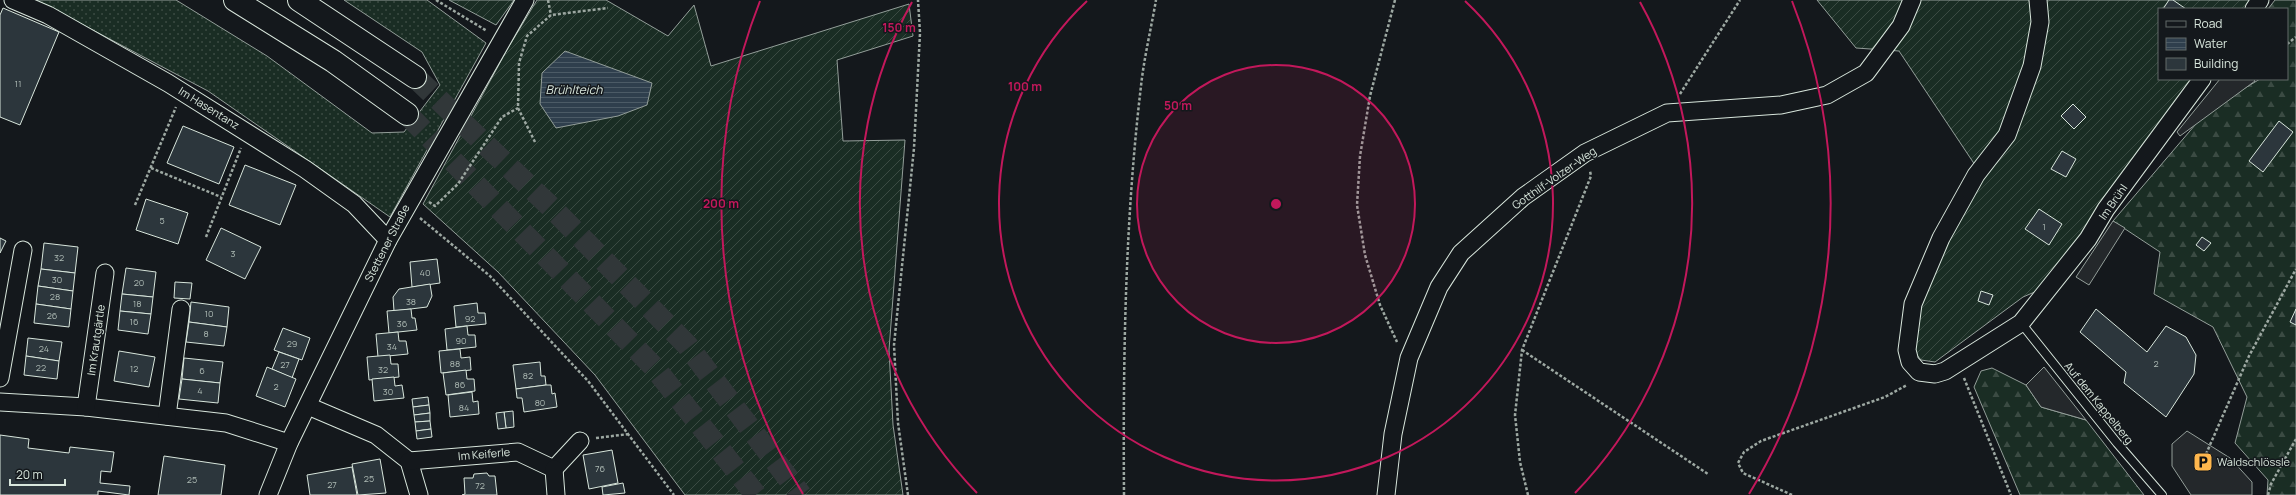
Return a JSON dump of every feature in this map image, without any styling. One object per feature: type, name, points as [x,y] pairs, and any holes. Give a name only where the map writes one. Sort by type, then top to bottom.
[{"type":"highway","points":[[235,0],[326,56],[407,114]]},
{"type":"highway","points":[[299,0],[414,77]]},
{"type":"street","name":"Im Hasentanz","points":[[13,0],[48,15],[183,92],[305,169],[354,204],[388,240]]},
{"type":"street","name":"Stettener Straße","points":[[268,495],[289,443],[388,240],[501,39],[525,0]]},
{"type":"street","name":"Gotthilf-Volzer-Weg","points":[[1386,495],[1393,434],[1409,358],[1439,287],[1461,253],[1523,197],[1585,153],[1667,113],[1781,105],[1827,95],[1866,73],[1901,26],[1912,0]]},
{"type":"street","points":[[2021,323],[1945,371],[1935,374],[1919,372],[1910,362],[1907,350],[1913,304],[1941,238],[1976,175],[2007,135],[2032,66],[2040,22],[2038,0]]},
{"type":"street","name":"Im Brühl","points":[[2021,323],[2088,239],[2106,209],[2201,80]]},
{"type":"street","points":[[0,378],[22,250]]},
{"type":"street","name":"Im Krautgärtle","points":[[86,407],[104,273]]},
{"type":"street","points":[[167,416],[181,309]]},
{"type":"street","points":[[0,402],[86,407],[226,423],[289,443]]},
{"type":"street","points":[[308,406],[376,435],[409,461],[419,495]]},
{"type":"street","points":[[556,495],[554,469],[580,440]]},
{"type":"street","name":"Im Keiferle","points":[[409,461],[518,452],[554,469]]},
{"type":"lane","name":"Auf dem Kappelberg","points":[[2021,323],[2112,437],[2162,495]]},
{"type":"path","points":[[436,0],[501,39]]},
{"type":"path","points":[[548,0],[551,15]]},
{"type":"path","points":[[908,495],[898,423],[894,345],[914,148],[920,33],[918,0]]},
{"type":"path","points":[[1124,495],[1126,301],[1133,162],[1141,85],[1156,0]]},
{"type":"path","points":[[1395,0],[1370,96],[1360,156],[1357,205],[1364,255],[1380,305],[1394,338],[1409,358]]},
{"type":"path","points":[[1667,113],[1740,0]]},
{"type":"path","points":[[535,142],[518,108],[519,62],[527,36],[551,15],[608,8]]},
{"type":"path","points":[[2288,43],[2296,37]]},
{"type":"path","points":[[135,205],[183,92]]},
{"type":"path","points":[[415,190],[435,206],[458,184],[502,116],[518,108]]},
{"type":"path","points":[[206,237],[247,132]]},
{"type":"path","points":[[1528,495],[1520,462],[1515,415],[1522,350],[1591,176],[1585,153]]},
{"type":"path","points":[[151,168],[221,197]]},
{"type":"path","points":[[406,206],[490,276],[588,381],[674,495]]},
{"type":"path","points":[[2206,454],[2249,356],[2296,269]]},
{"type":"path","points":[[1522,350],[1708,474]]},
{"type":"path","points":[[1792,495],[1743,473],[1738,463],[1744,452],[1761,441],[1885,397],[1927,374]]},
{"type":"path","points":[[1965,380],[1968,391],[2012,495]]},
{"type":"path","points":[[580,440],[629,434]]},
{"type":"path","points":[[2268,495],[2272,484],[2296,439]]},
{"type":"green space","points":[[36,0],[176,0],[267,56],[372,133],[404,132],[440,85],[422,52],[344,0],[427,0],[486,43],[390,217],[208,91]]},
{"type":"green space","points":[[449,0],[514,0],[496,25]]},
{"type":"green space","points":[[537,0],[606,0],[668,36],[694,5],[711,66],[909,4],[913,36],[837,60],[843,141],[905,140],[889,350],[893,425],[903,495],[685,495],[595,375],[498,272],[423,204],[508,48]]},
{"type":"green space","points":[[1817,0],[2253,0],[2249,8],[2158,8],[2158,80],[2199,80],[2044,288],[2023,297],[1935,362],[1921,360],[1913,350],[1922,303],[1948,243],[1983,177],[1899,51],[1856,48]]},
{"type":"green space","points":[[2275,0],[2296,0],[2296,495],[2267,495],[2268,480],[2235,443],[2247,397],[2213,327],[2154,294],[2160,252],[2113,221],[2207,111],[2258,80],[2288,80],[2288,8],[2269,8]]},
{"type":"green space","points":[[1992,368],[2026,385],[2041,407],[2086,420],[2144,495],[2020,495],[1974,387],[1981,371]]},
{"type":"shaded area","points":[[2219,80],[2255,81],[2180,136],[2177,132]]},
{"type":"shaded area","points":[[2113,221],[2125,228],[2089,285],[2076,277]]},
{"type":"shaded area","points":[[2044,367],[2086,420],[2041,407],[2026,385]]},
{"type":"shaded area","name":"Waldschlössle","points":[[2187,431],[2230,458],[2252,482],[2252,495],[2191,495],[2172,466],[2172,444]]},
{"type":"water","name":"Brühlteich","points":[[565,51],[652,83],[647,105],[618,116],[556,128],[540,104],[542,73]]},
{"type":"building","points":[[2169,0],[2173,0],[2185,8],[2164,8]]},
{"type":"building","points":[[3,8],[59,32],[20,125],[0,117],[0,15]]},
{"type":"building","points":[[2073,104],[2086,117],[2074,129],[2061,116]]},
{"type":"building","points":[[2279,121],[2293,132],[2263,172],[2249,161]]},
{"type":"building","points":[[183,126],[234,147],[219,184],[167,163]]},
{"type":"building","points":[[2062,151],[2076,159],[2066,177],[2051,169]]},
{"type":"building","points":[[245,165],[296,185],[280,225],[229,205]]},
{"type":"building","points":[[146,199],[188,213],[178,244],[136,230]]},
{"type":"building","points":[[2039,209],[2062,224],[2049,245],[2025,229]]},
{"type":"building","points":[[221,228],[261,247],[245,279],[206,260]]},
{"type":"building","points":[[2202,237],[2211,243],[2204,251],[2196,245]]},
{"type":"building","points":[[0,238],[6,241],[0,253]]},
{"type":"building","points":[[44,243],[78,247],[75,273],[41,269]]},
{"type":"building","points":[[437,259],[440,283],[412,287],[410,262]]},
{"type":"building","points":[[126,268],[156,272],[153,297],[122,294]]},
{"type":"building","points":[[41,269],[75,273],[73,291],[38,286]]},
{"type":"building","points":[[175,282],[192,283],[190,299],[174,298]]},
{"type":"building","points":[[430,284],[432,296],[427,307],[394,311],[393,297],[399,289]]},
{"type":"building","points":[[38,286],[73,291],[71,309],[36,304]]},
{"type":"building","points":[[1981,291],[1993,295],[1989,305],[1978,301]]},
{"type":"building","points":[[122,294],[153,297],[151,314],[120,311]]},
{"type":"building","points":[[191,302],[229,307],[227,327],[189,322]]},
{"type":"building","points":[[477,303],[478,313],[485,313],[486,324],[456,327],[454,306]]},
{"type":"building","points":[[36,304],[71,309],[69,327],[34,323]]},
{"type":"building","points":[[411,309],[412,318],[415,318],[417,330],[389,333],[387,311]]},
{"type":"building","points":[[2096,309],[2147,352],[2166,326],[2186,337],[2196,355],[2194,374],[2166,417],[2124,383],[2126,372],[2080,332]]},
{"type":"building","points":[[2296,309],[2296,325],[2290,322]]},
{"type":"building","points":[[120,311],[151,314],[148,334],[118,330]]},
{"type":"building","points":[[189,322],[227,327],[224,346],[186,342]]},
{"type":"building","points":[[467,326],[468,335],[475,335],[476,347],[447,350],[445,329]]},
{"type":"building","points":[[283,328],[310,338],[302,360],[274,350]]},
{"type":"building","points":[[398,332],[399,341],[406,341],[408,354],[378,357],[376,334]]},
{"type":"building","points":[[28,338],[62,342],[59,361],[26,356]]},
{"type":"building","points":[[460,349],[461,358],[470,357],[471,370],[441,373],[439,351]]},
{"type":"building","points":[[119,351],[155,357],[149,387],[114,381]]},
{"type":"building","points":[[279,352],[299,359],[292,378],[272,369]]},
{"type":"building","points":[[390,355],[391,364],[398,364],[399,377],[369,380],[367,357]]},
{"type":"building","points":[[26,356],[59,361],[57,379],[24,375]]},
{"type":"building","points":[[184,358],[223,362],[220,383],[182,379]]},
{"type":"building","points":[[540,362],[541,376],[545,376],[546,385],[516,389],[513,365]]},
{"type":"building","points":[[267,367],[296,379],[285,407],[256,396]]},
{"type":"building","points":[[466,370],[467,379],[474,379],[475,391],[446,395],[443,373]]},
{"type":"building","points":[[394,377],[395,386],[402,385],[404,398],[374,401],[372,379]]},
{"type":"building","points":[[182,379],[220,383],[218,403],[179,399]]},
{"type":"building","points":[[551,385],[552,394],[555,393],[557,407],[524,412],[522,398],[517,398],[516,389]]},
{"type":"building","points":[[472,392],[473,402],[478,401],[479,414],[450,417],[448,395]]},
{"type":"building","points":[[428,397],[429,405],[413,407],[412,399]]},
{"type":"building","points":[[429,405],[430,413],[414,415],[413,407]]},
{"type":"building","points":[[513,411],[514,427],[506,428],[504,412]]},
{"type":"building","points":[[504,412],[506,428],[498,429],[496,413]]},
{"type":"building","points":[[430,413],[430,421],[415,422],[414,415]]},
{"type":"building","points":[[430,421],[431,429],[416,431],[415,422]]},
{"type":"building","points":[[431,429],[432,437],[417,439],[416,431]]},
{"type":"building","points":[[0,435],[29,439],[28,448],[69,453],[70,447],[114,452],[111,472],[101,471],[100,483],[130,486],[129,495],[98,491],[98,495],[0,495]]},
{"type":"building","points":[[612,450],[618,483],[589,489],[583,455]]},
{"type":"building","points":[[164,456],[225,465],[221,495],[158,495]]},
{"type":"building","points":[[380,459],[386,493],[358,495],[352,464]]},
{"type":"building","points":[[352,467],[357,495],[310,495],[307,475]]},
{"type":"building","points":[[487,473],[489,476],[495,476],[497,495],[462,495],[465,494],[464,478],[473,478],[474,474]]},
{"type":"building","points":[[623,483],[625,493],[603,495],[602,487]]},
{"type":"tunnel","points":[[415,77],[555,211],[687,345],[801,495]]},
{"type":"tunnel","points":[[407,114],[654,367],[756,495]]},
{"type":"place","name":"Waldschlössle","points":[[2203,462]]}]
